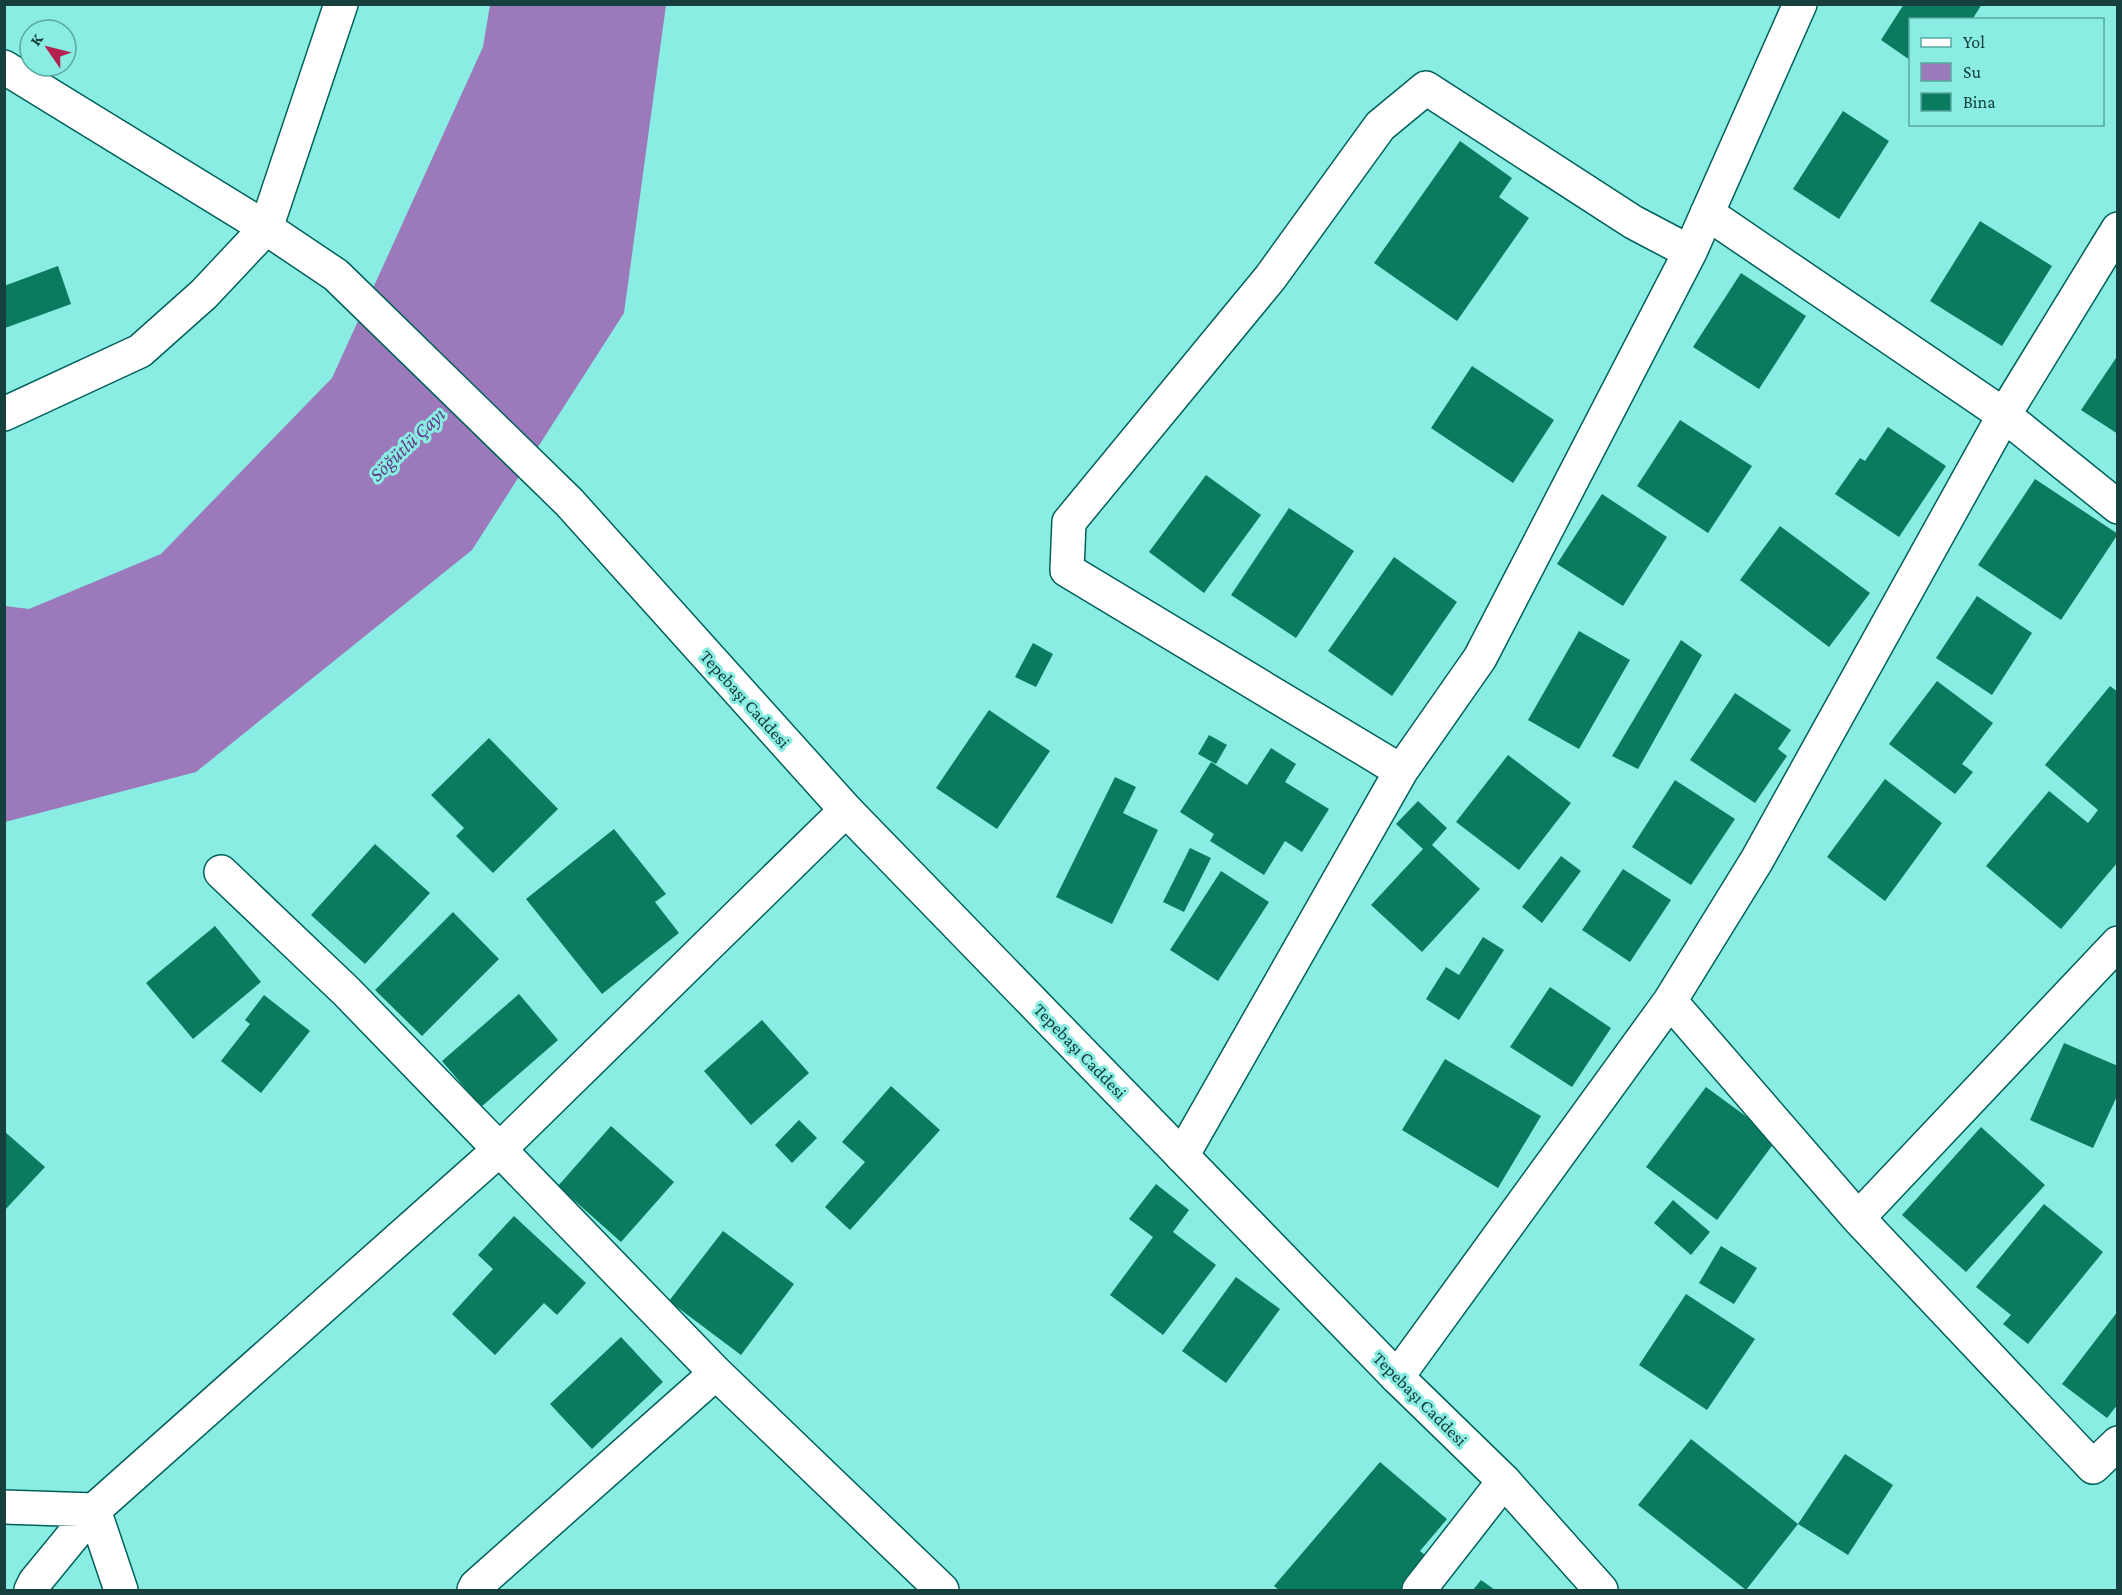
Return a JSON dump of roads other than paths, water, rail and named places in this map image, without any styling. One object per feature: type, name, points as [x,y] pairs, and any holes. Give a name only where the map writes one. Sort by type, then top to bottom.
[{"type":"street","points":[[4,414],[140,351],[204,294],[266,228],[341,4]]},
{"type":"street","points":[[1182,1156],[1401,771],[1480,658],[1690,252],[1800,4]]},
{"type":"street","name":"Tepebaşı Caddesi","points":[[4,67],[266,228],[336,275],[569,502],[846,810],[1396,1377],[1504,1482],[1601,1590]]},
{"type":"street","points":[[1401,771],[1067,570],[1069,522],[1270,278],[1380,126],[1426,88],[1633,222],[1690,252]]},
{"type":"street","points":[[1707,213],[2004,415],[2118,507]]},
{"type":"street","points":[[1396,1377],[1670,1001],[1757,861],[2004,415],[2118,229]]},
{"type":"street","points":[[32,1590],[35,1582],[94,1510],[500,1149],[846,810]]},
{"type":"street","points":[[222,872],[347,992],[716,1373],[942,1590]]},
{"type":"street","points":[[1858,1218],[2118,943]]},
{"type":"street","points":[[1670,1001],[1858,1218],[2093,1467],[2118,1443]]},
{"type":"street","points":[[477,1589],[716,1373]]},
{"type":"street","points":[[1419,1590],[1504,1482]]},
{"type":"street","points":[[4,1507],[94,1510]]},
{"type":"street","points":[[94,1510],[121,1590]]},
{"type":"water","name":"Söğütlü Çayı","points":[[490,5],[666,5],[624,313],[472,550],[196,772],[5,822],[5,606],[29,609],[161,554],[332,378],[483,47]]}]
